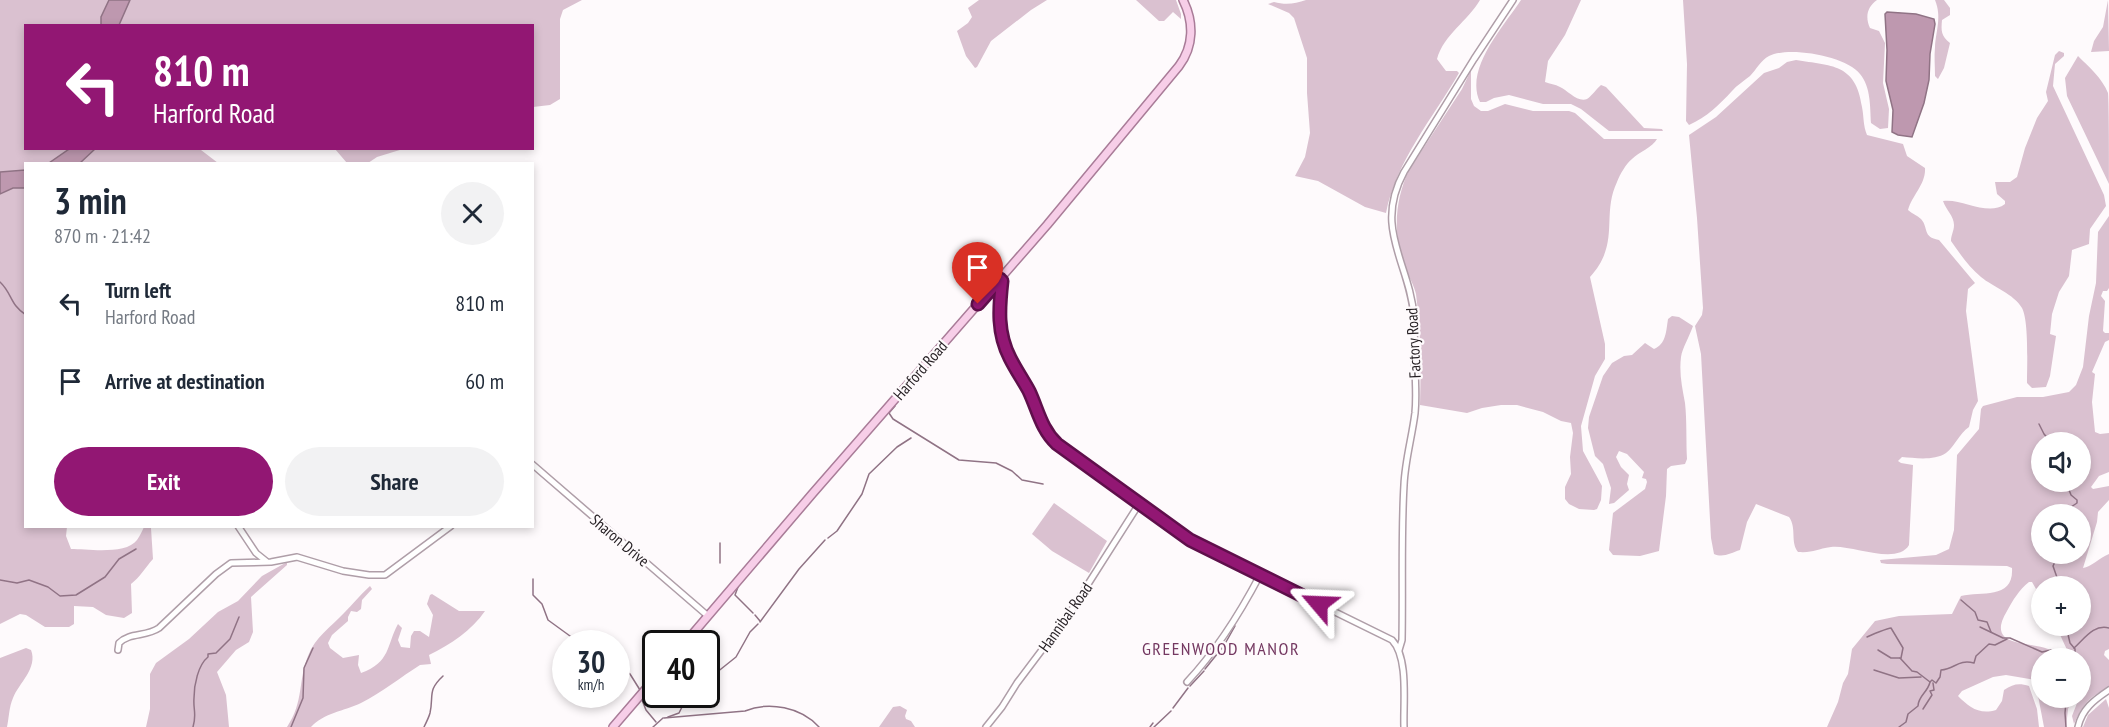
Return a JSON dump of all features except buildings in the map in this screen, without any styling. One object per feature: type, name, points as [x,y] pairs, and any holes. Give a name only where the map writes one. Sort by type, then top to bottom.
[{"type":"main road","name":"Harford Road","points":[[696,630],[833,469],[1066,203],[1184,59],[1191,36],[1188,12],[1183,0]]},
{"type":"main road","points":[[613,727],[642,693]]},
{"type":"street","name":"Factory Road","points":[[1404,727],[1402,667],[1399,650],[1402,640],[1404,484],[1416,393],[1414,316],[1393,237],[1393,204],[1396,188],[1404,172],[1513,0]]},
{"type":"street","points":[[1000,279],[1002,281],[999,319],[1003,340],[1045,429],[1061,447],[1195,543],[1384,635],[1395,643],[1399,650]]},
{"type":"street","name":"Sharon Drive","points":[[534,465],[708,616]]},
{"type":"street","name":"Hannibal Road","points":[[986,727],[1002,707],[1012,688],[1069,614],[1139,504]]},
{"type":"street","points":[[239,528],[260,557],[268,562]]},
{"type":"street","points":[[118,650],[119,643],[126,637],[151,633],[159,628],[216,574],[231,563],[268,562],[297,557],[343,571],[385,575],[448,528]]},
{"type":"street","points":[[1187,682],[1202,667],[1232,627],[1260,575]]},
{"type":"street","points":[[2078,727],[2081,715],[2086,708],[2109,690]]},
{"type":"shaded area","points":[[0,0],[582,0],[563,10],[560,19],[560,99],[550,105],[534,107],[534,24],[24,24],[24,150],[201,150],[217,162],[24,162],[24,528],[67,528],[66,536],[71,549],[96,550],[124,548],[132,545],[143,528],[151,528],[153,559],[131,584],[132,613],[124,618],[106,615],[93,607],[74,606],[74,624],[69,627],[45,627],[26,615],[20,614],[0,624]]},
{"type":"shaded area","points":[[109,0],[130,0],[119,24],[101,24],[101,17]]},
{"type":"shaded area","points":[[979,0],[1047,0],[991,41],[975,68],[966,56],[957,31],[972,17],[968,8]]},
{"type":"shaded area","points":[[1136,0],[1176,0],[1181,19],[1173,12],[1164,21],[1159,21]]},
{"type":"shaded area","points":[[1306,0],[1480,0],[1440,50],[1437,59],[1446,71],[1459,73],[1416,140],[1398,176],[1386,213],[1365,207],[1318,181],[1295,176],[1305,157],[1310,133],[1307,58],[1294,18],[1289,13],[1268,4],[1274,2],[1290,4]]},
{"type":"shaded area","points":[[1521,0],[1581,0],[1565,35],[1548,61],[1545,82],[1558,86],[1576,98],[1584,100],[1589,98],[1601,85],[1606,87],[1644,128],[1662,129],[1663,131],[1609,131],[1571,104],[1543,104],[1509,95],[1480,102],[1476,89],[1481,62],[1496,35]]},
{"type":"shaded area","points":[[1683,0],[1877,0],[1869,9],[1868,20],[1870,28],[1879,31],[1885,43],[1883,83],[1889,109],[1888,128],[1880,129],[1871,123],[1866,85],[1864,79],[1853,68],[1843,62],[1817,54],[1790,52],[1778,53],[1766,58],[1750,76],[1712,110],[1689,125],[1686,121],[1687,64]]},
{"type":"shaded area","points":[[1935,0],[1944,0],[1950,8],[1950,15],[1942,20],[1942,33],[1950,43],[1944,68],[1938,79],[1935,76],[1938,18]]},
{"type":"shaded area","points":[[2108,0],[2109,51],[2091,52],[2094,41],[2103,27]]},
{"type":"shaded area","points":[[1887,12],[1916,14],[1934,19],[1935,24],[1929,80],[1912,137],[1892,132],[1893,110],[1886,81],[1885,14]]},
{"type":"shaded area","points":[[2059,51],[2064,53],[2064,56],[2055,64],[2053,86],[2104,195],[2106,206],[2090,229],[2089,244],[2072,250],[2069,276],[2059,292],[2052,314],[2050,334],[2056,336],[2050,376],[2046,387],[2032,388],[2027,383],[2027,333],[2022,308],[2009,295],[1981,277],[1961,255],[1951,241],[1954,222],[1943,201],[1991,209],[2005,204],[2005,201],[1997,194],[1995,182],[2010,182],[2017,177],[2037,118],[2048,101],[2046,92],[2055,55]]},
{"type":"shaded area","points":[[2078,56],[2099,78],[2108,93],[2109,184],[2067,96],[2065,78]]},
{"type":"shaded area","points":[[1796,60],[1831,66],[1848,74],[1859,93],[1867,135],[1903,144],[1907,156],[1925,168],[1921,184],[1908,210],[1921,219],[1930,237],[1939,240],[1975,283],[1968,289],[1966,311],[1978,401],[1969,427],[1946,453],[1930,458],[1902,457],[1898,461],[1913,465],[1909,545],[1903,551],[1894,554],[1839,547],[1798,552],[1794,544],[1793,526],[1789,517],[1756,504],[1747,522],[1740,550],[1724,555],[1714,554],[1711,538],[1701,354],[1695,326],[1702,315],[1703,308],[1689,135],[1716,117],[1764,73]]},
{"type":"shaded area","points":[[1471,70],[1471,99],[1474,106],[1481,111],[1488,111],[1505,104],[1533,111],[1569,111],[1575,113],[1604,139],[1657,139],[1625,166],[1620,176],[1610,206],[1605,253],[1590,277],[1605,344],[1605,359],[1595,376],[1581,426],[1583,451],[1602,486],[1601,500],[1597,509],[1594,510],[1579,509],[1565,499],[1565,487],[1571,474],[1570,457],[1573,433],[1571,423],[1517,405],[1482,408],[1467,413],[1420,405],[1418,308],[1415,291],[1398,244],[1398,207],[1409,170],[1462,89]]},
{"type":"shaded area","points":[[68,150],[94,150],[81,162],[50,162]]},
{"type":"shaded area","points":[[336,150],[400,150],[377,157],[370,162],[346,162]]},
{"type":"shaded area","points":[[24,170],[24,188],[13,188],[0,194],[0,172]]},
{"type":"shaded area","points":[[2109,216],[2109,288],[2103,291],[2101,296],[2105,301],[2103,331],[2109,333],[2109,340],[2105,342],[2092,372],[2095,374],[2092,402],[2095,432],[2109,433],[2109,472],[2099,476],[2091,487],[2093,489],[2109,486],[2109,500],[2098,512],[2091,542],[2091,504],[2031,504],[2031,564],[2084,564],[2083,568],[2109,554],[2109,649],[2104,655],[2109,660],[2109,687],[2091,698],[2091,648],[2066,648],[2061,636],[2091,636],[2091,576],[2031,576],[2031,582],[2019,592],[2009,607],[2001,631],[2012,641],[2044,648],[2031,648],[2031,679],[2006,675],[1993,677],[1962,691],[1958,696],[1966,704],[1979,711],[1990,711],[1996,710],[2002,701],[2004,690],[2010,686],[2029,686],[2031,708],[2037,708],[2039,727],[1827,727],[1848,674],[1852,649],[1875,621],[1899,616],[1952,614],[1961,596],[1995,592],[2008,585],[2012,568],[2007,566],[1887,564],[1881,563],[1880,560],[1936,555],[1949,549],[1954,530],[1957,455],[1979,429],[1981,409],[1983,406],[2017,397],[2043,397],[2069,392],[2076,385],[2083,367],[2089,316],[2096,283],[2098,232]]},
{"type":"shaded area","points":[[1672,316],[1679,317],[1693,326],[1680,363],[1686,410],[1687,459],[1685,464],[1671,466],[1667,469],[1659,551],[1640,556],[1613,555],[1609,550],[1613,513],[1645,489],[1647,482],[1642,478],[1644,472],[1627,454],[1619,451],[1616,457],[1621,467],[1629,475],[1627,484],[1629,490],[1614,503],[1609,504],[1611,488],[1603,464],[1595,456],[1588,428],[1589,417],[1603,376],[1612,363],[1624,356],[1632,355],[1645,343],[1654,349],[1658,347],[1665,337],[1668,319]]},
{"type":"shaded area","points":[[1054,503],[1107,541],[1089,573],[1052,551],[1032,534]]},
{"type":"shaded area","points":[[287,562],[287,565],[251,597],[253,632],[249,642],[236,650],[217,672],[226,695],[229,727],[146,727],[150,709],[150,674],[156,663],[189,639],[218,612],[238,601],[262,576]]},
{"type":"shaded area","points":[[370,586],[372,589],[362,600],[361,609],[357,612],[351,611],[348,621],[332,635],[328,643],[330,648],[343,658],[359,655],[358,665],[361,673],[371,669],[383,658],[398,624],[402,628],[398,640],[401,647],[410,648],[414,631],[420,631],[429,637],[433,615],[427,604],[432,594],[459,611],[485,611],[460,636],[429,655],[431,664],[420,665],[368,699],[328,715],[311,727],[287,727],[296,709],[305,665],[311,649]]},
{"type":"shaded area","points":[[26,648],[31,650],[32,663],[13,698],[7,727],[0,727],[0,658]]},
{"type":"shaded area","points":[[2106,699],[2109,708],[2109,727],[2083,727],[2088,715]]},
{"type":"shaded area","points":[[900,706],[907,710],[906,719],[911,721],[915,727],[879,727],[893,707]]},
{"type":"shaded area","points":[[2040,708],[2068,708],[2066,727],[2044,727]]},
{"type":"shaded area","points":[[2075,708],[2082,708],[2074,724],[2072,716]]},
{"type":"waterway","points":[[0,282],[24,313]]},
{"type":"waterway","points":[[895,406],[889,413],[893,419],[959,460],[996,463],[1012,471],[1022,480],[1043,484]]},
{"type":"waterway","points":[[2039,424],[2043,432]]},
{"type":"waterway","points":[[828,538],[837,531],[862,494],[869,474],[897,447],[911,438]]},
{"type":"waterway","points":[[2070,492],[2077,500],[2076,504]]},
{"type":"waterway","points":[[760,622],[799,569],[825,540]]},
{"type":"waterway","points":[[720,543],[720,563]]},
{"type":"waterway","points":[[0,580],[17,583],[29,580],[48,587],[60,596],[76,595],[105,577],[119,559],[136,549]]},
{"type":"waterway","points":[[2054,564],[2056,576]]},
{"type":"waterway","points":[[533,579],[533,595],[542,604],[548,620],[562,630]]},
{"type":"waterway","points":[[738,587],[735,595],[753,613]]},
{"type":"waterway","points":[[1961,600],[1975,612],[1978,620],[1987,622],[1991,632]]},
{"type":"waterway","points":[[755,615],[760,621]]},
{"type":"waterway","points":[[193,727],[195,687],[199,670],[208,654],[216,653],[230,639],[239,617]]},
{"type":"waterway","points":[[720,670],[736,657],[750,632],[758,624]]},
{"type":"waterway","points":[[1226,642],[1235,626]]},
{"type":"waterway","points":[[1980,627],[2033,648]]},
{"type":"waterway","points":[[1867,637],[1891,628],[1903,648],[1901,658]]},
{"type":"waterway","points":[[2074,648],[2094,630],[2109,628]]},
{"type":"waterway","points":[[2068,636],[2074,648]]},
{"type":"waterway","points":[[1900,658],[1912,671],[1936,683],[1941,670],[1964,662],[1974,663],[1976,656],[1989,644],[1995,645],[2007,639]]},
{"type":"waterway","points":[[291,727],[303,698],[304,668],[313,648]]},
{"type":"waterway","points":[[1205,669],[1222,648]]},
{"type":"waterway","points":[[1878,650],[1891,658],[1900,658]]},
{"type":"waterway","points":[[1874,670],[1899,678],[1921,677]]},
{"type":"waterway","points":[[1190,686],[1204,671]]},
{"type":"waterway","points":[[630,674],[640,690]]},
{"type":"waterway","points":[[424,727],[430,713],[433,690],[443,676]]},
{"type":"waterway","points":[[1899,727],[1906,722],[1908,714],[1918,706],[1930,682]]},
{"type":"waterway","points":[[1923,709],[1932,695],[1930,691],[1934,690],[1933,683]]},
{"type":"waterway","points":[[1173,708],[1188,688]]},
{"type":"waterway","points":[[664,718],[745,711],[774,706],[803,715],[819,727]]},
{"type":"waterway","points":[[645,708],[656,722]]},
{"type":"waterway","points":[[668,717],[679,713],[682,708]]},
{"type":"waterway","points":[[2065,708],[2066,727]]},
{"type":"waterway","points":[[1154,727],[1171,711]]},
{"type":"waterway","points":[[653,727],[663,718]]},
{"type":"waterway","points":[[1150,727],[1153,723]]},
{"type":"district","name":"GREENWOOD MANOR","points":[[1221,649]]},
{"type":"route","points":[[978,304],[1000,279],[1002,281],[999,319],[1003,340],[1042,424],[1057,444],[1190,540],[1319,604]]}]
